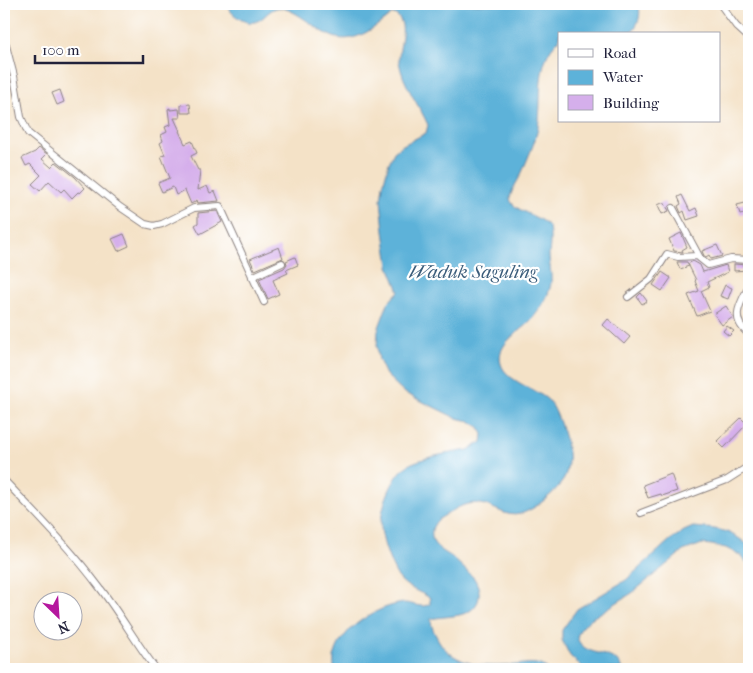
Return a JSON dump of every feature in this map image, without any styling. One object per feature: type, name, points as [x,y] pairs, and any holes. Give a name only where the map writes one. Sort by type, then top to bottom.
[{"type":"street","points":[[720,4],[736,26],[749,38]]},
{"type":"street","points":[[4,38],[14,76],[21,117],[25,128],[32,136],[128,213],[145,224],[157,226],[194,208],[220,206],[264,302]]},
{"type":"street","points":[[673,208],[701,259]]},
{"type":"street","points":[[628,297],[651,279],[667,254],[678,257],[696,256],[708,266],[731,259],[749,260]]},
{"type":"street","points":[[252,277],[282,263]]},
{"type":"street","points":[[749,286],[739,306],[737,316],[742,327],[749,334]]},
{"type":"street","points":[[641,512],[727,480],[749,466]]},
{"type":"street","points":[[4,480],[62,541],[93,578],[156,669]]},
{"type":"water","name":"Waduk Saguling","points":[[226,4],[639,4],[640,13],[638,20],[631,32],[558,32],[558,41],[551,49],[543,70],[536,138],[510,198],[520,210],[539,219],[549,227],[551,282],[548,295],[539,310],[505,344],[500,357],[501,364],[509,375],[543,396],[554,409],[568,453],[568,466],[564,479],[545,500],[526,512],[515,515],[486,505],[468,504],[439,519],[432,531],[434,543],[474,578],[479,592],[478,601],[470,611],[464,614],[431,619],[435,633],[445,649],[453,656],[472,664],[505,666],[532,664],[544,666],[548,669],[334,669],[334,657],[339,644],[345,635],[362,620],[383,608],[394,605],[404,603],[424,606],[430,604],[430,598],[401,581],[392,565],[384,543],[381,528],[382,515],[390,489],[395,480],[412,463],[468,450],[482,442],[483,434],[478,426],[470,421],[456,418],[405,393],[386,375],[379,360],[377,346],[378,330],[388,303],[399,291],[389,266],[381,200],[383,185],[394,152],[426,133],[428,125],[407,86],[401,69],[399,55],[402,28],[399,18],[394,14],[391,15],[370,30],[346,39],[329,35],[295,13],[283,8],[273,10],[255,22],[242,20]]},
{"type":"water","points":[[693,527],[723,531],[742,540],[749,546],[749,565],[741,556],[726,548],[712,545],[702,544],[683,551],[632,593],[589,620],[580,630],[577,637],[580,644],[592,651],[613,658],[622,669],[584,669],[570,656],[562,640],[562,630],[577,609],[626,580],[670,540]]},
{"type":"building","points":[[60,90],[64,102],[57,105],[52,93]]},
{"type":"building","points":[[190,104],[191,113],[181,113],[181,105]]},
{"type":"building","points":[[170,108],[170,110],[179,109],[180,118],[174,118],[179,131],[185,144],[192,141],[197,153],[191,156],[198,170],[200,170],[198,190],[207,186],[210,193],[215,191],[219,201],[198,203],[197,200],[191,204],[185,190],[176,195],[173,187],[162,192],[158,183],[170,178],[161,156],[165,155],[160,143],[163,141],[161,135],[167,132],[165,127],[170,125],[168,109]]},
{"type":"building","points":[[39,148],[47,154],[42,159],[51,167],[56,162],[75,177],[85,188],[72,198],[64,189],[61,192],[49,181],[40,191],[32,184],[41,175],[30,164],[26,166],[22,158]]},
{"type":"building","points":[[682,195],[690,211],[696,208],[699,216],[687,220],[684,211],[681,213],[678,206],[681,204],[678,197]]},
{"type":"building","points":[[664,202],[669,211],[662,214],[658,205]]},
{"type":"building","points":[[749,202],[749,212],[740,214],[737,205]]},
{"type":"building","points":[[217,211],[222,222],[200,234],[195,225],[198,223],[198,213]]},
{"type":"building","points":[[681,233],[687,247],[682,250],[683,252],[674,251],[669,239]]},
{"type":"building","points":[[124,234],[129,246],[118,251],[112,239]]},
{"type":"building","points":[[717,245],[722,256],[711,259],[709,255],[704,256],[702,251]]},
{"type":"building","points":[[279,247],[283,258],[255,270],[250,259]]},
{"type":"building","points":[[295,257],[298,265],[286,270],[288,273],[273,280],[279,294],[268,299],[259,279],[284,268],[287,264],[286,261]]},
{"type":"building","points":[[693,261],[700,265],[703,272],[726,265],[728,272],[707,282],[709,287],[701,291],[710,311],[697,316],[688,295],[699,291],[688,264]]},
{"type":"building","points":[[677,262],[687,262],[689,266],[680,269]]},
{"type":"building","points":[[734,264],[747,265],[747,270],[734,271]]},
{"type":"building","points":[[662,272],[671,278],[662,291],[653,285]]},
{"type":"building","points":[[725,285],[732,288],[728,299],[720,296]]},
{"type":"building","points":[[641,293],[647,301],[642,304],[637,297]]},
{"type":"building","points":[[726,306],[733,317],[722,325],[714,314]]},
{"type":"building","points":[[608,319],[630,337],[624,344],[603,325]]},
{"type":"building","points":[[727,326],[734,331],[729,336],[723,331]]},
{"type":"building","points":[[741,418],[747,424],[724,448],[717,441]]},
{"type":"building","points":[[671,474],[677,491],[648,498],[643,485]]}]
